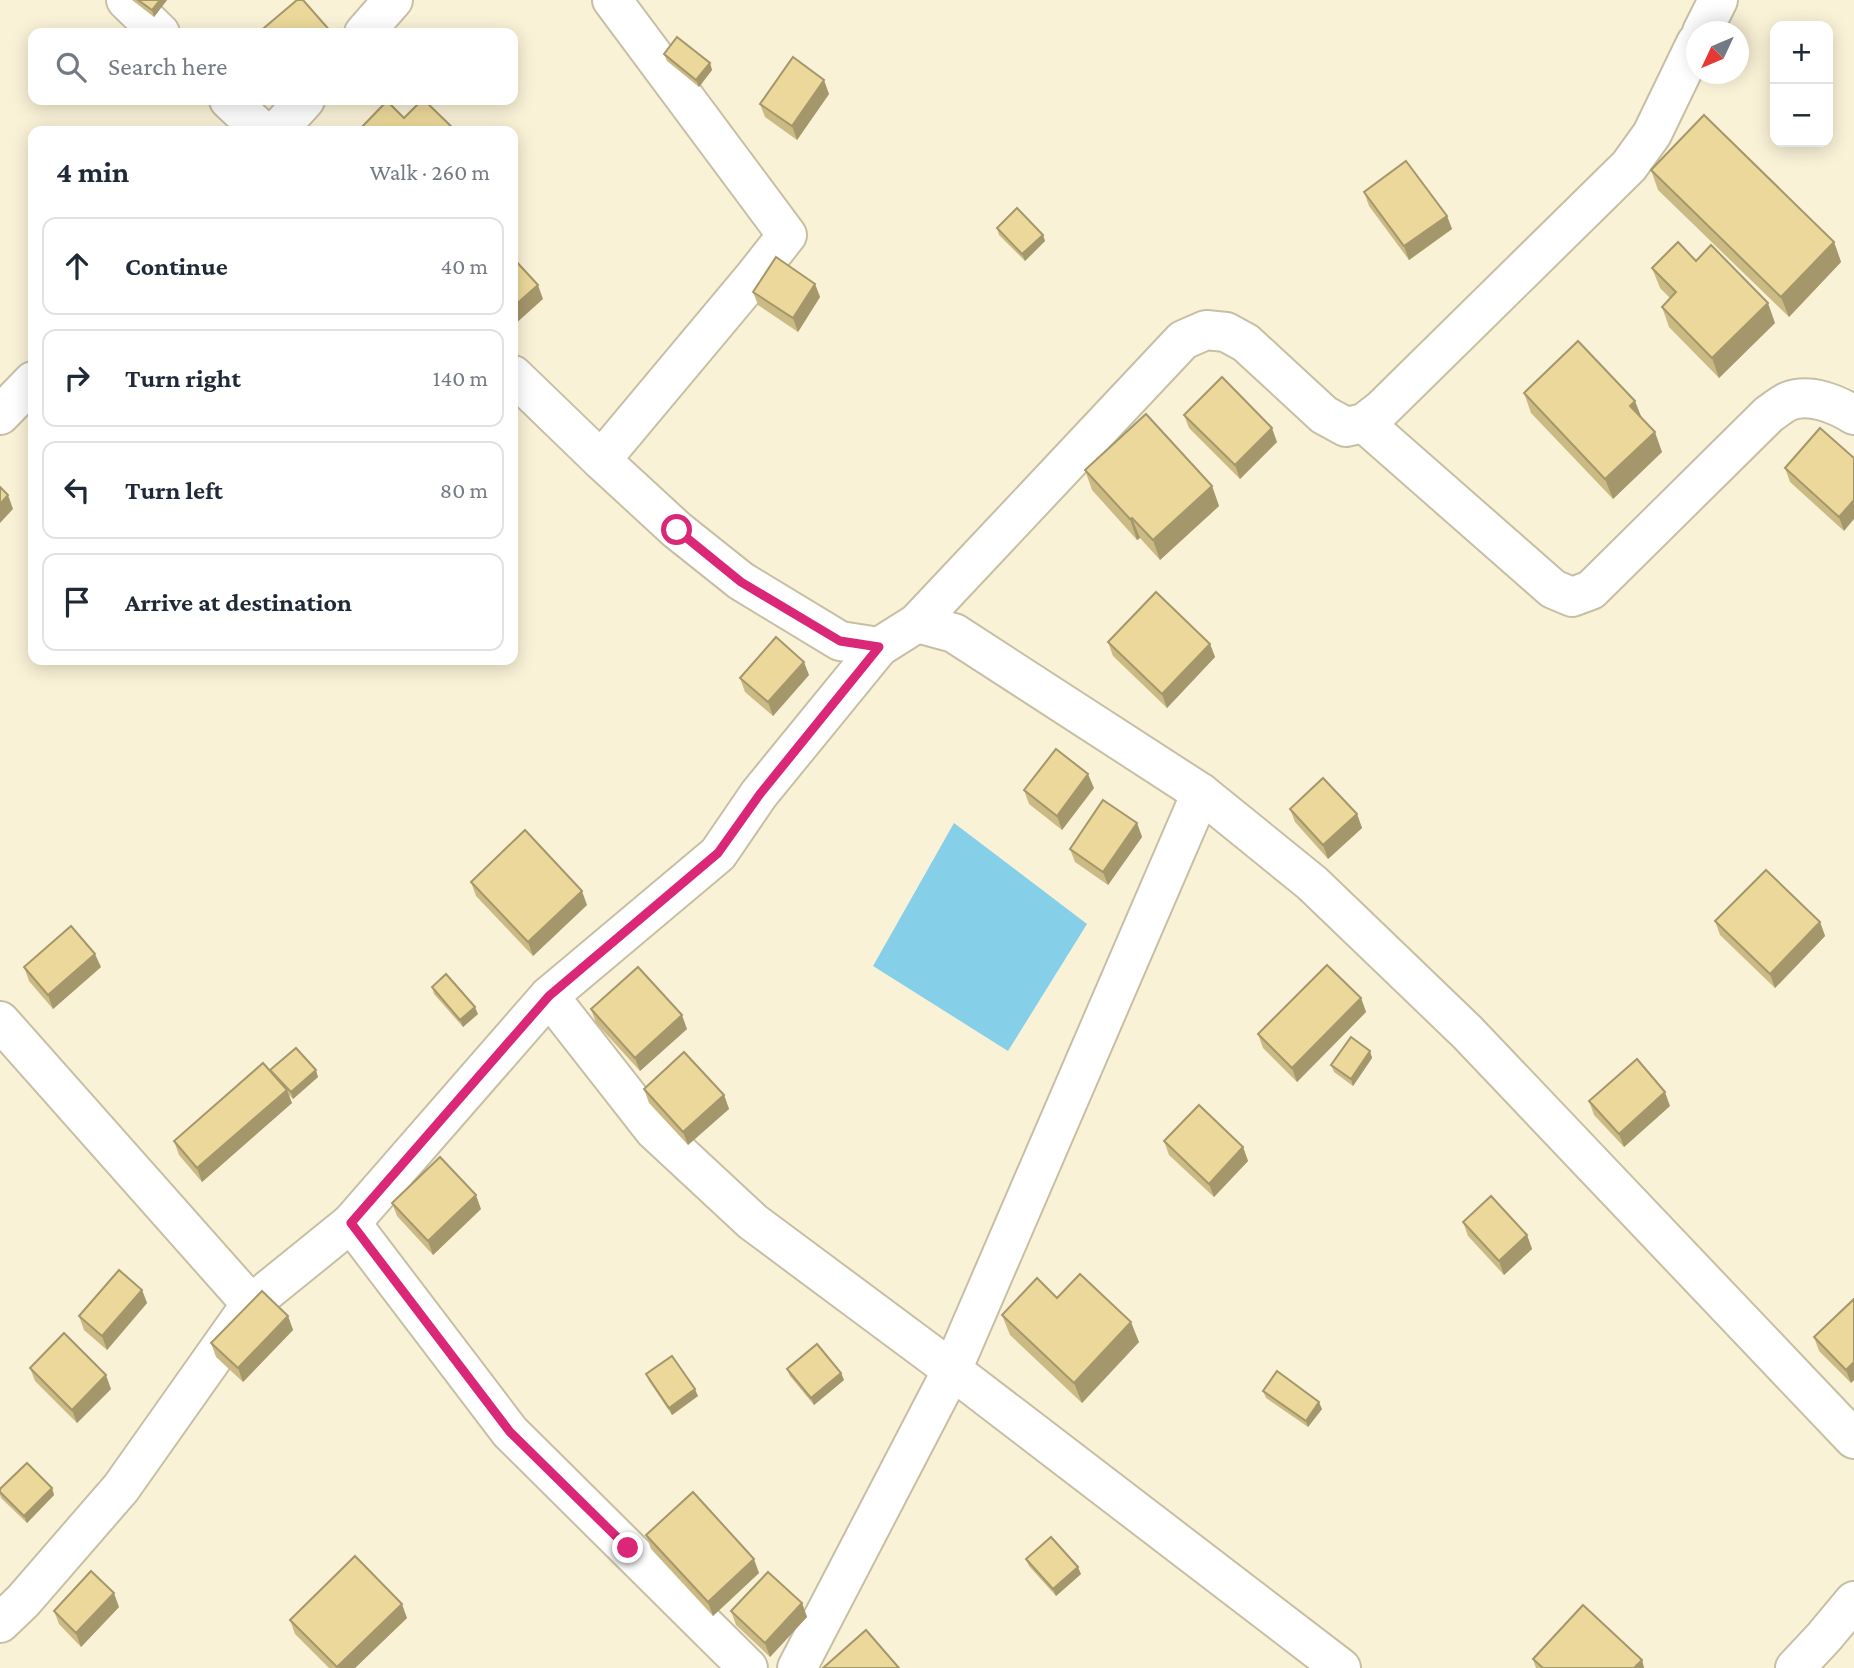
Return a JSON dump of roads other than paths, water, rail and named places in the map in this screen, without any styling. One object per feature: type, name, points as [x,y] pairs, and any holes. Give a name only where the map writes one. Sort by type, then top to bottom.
[{"type":"street","points":[[126,0],[155,28]]},
{"type":"street","points":[[368,28],[393,0]]},
{"type":"street","points":[[601,460],[787,235],[612,0]]},
{"type":"street","points":[[1708,21],[1718,0]]},
{"type":"street","points":[[0,1623],[23,1601],[121,1488],[251,1304],[351,1223],[549,996],[718,853],[760,794],[879,647],[917,624],[1183,340],[1206,330],[1226,332],[1246,343],[1324,415],[1346,427],[1364,423],[1382,409],[1629,166],[1652,134],[1686,64]]},
{"type":"street","points":[[234,105],[257,126]]},
{"type":"street","points":[[281,126],[299,105]]},
{"type":"street","points":[[518,380],[677,530],[741,582],[840,641],[879,647]]},
{"type":"street","points":[[0,415],[28,386]]},
{"type":"street","points":[[1364,423],[1553,590],[1572,597],[1591,590],[1769,414],[1790,401],[1810,398],[1841,407],[1854,415]]},
{"type":"street","points":[[917,624],[954,633],[1201,793],[1312,883],[1467,1032],[1854,1439]]},
{"type":"street","points":[[797,1668],[952,1370],[1201,793]]},
{"type":"street","points":[[549,996],[654,1130],[754,1222],[1341,1668]]},
{"type":"street","points":[[0,1021],[251,1304]]},
{"type":"street","points":[[351,1223],[510,1432],[748,1668]]},
{"type":"street","points":[[1795,1668],[1854,1601]]},
{"type":"water","points":[[954,823],[1087,924],[1008,1051],[873,966]]}]
